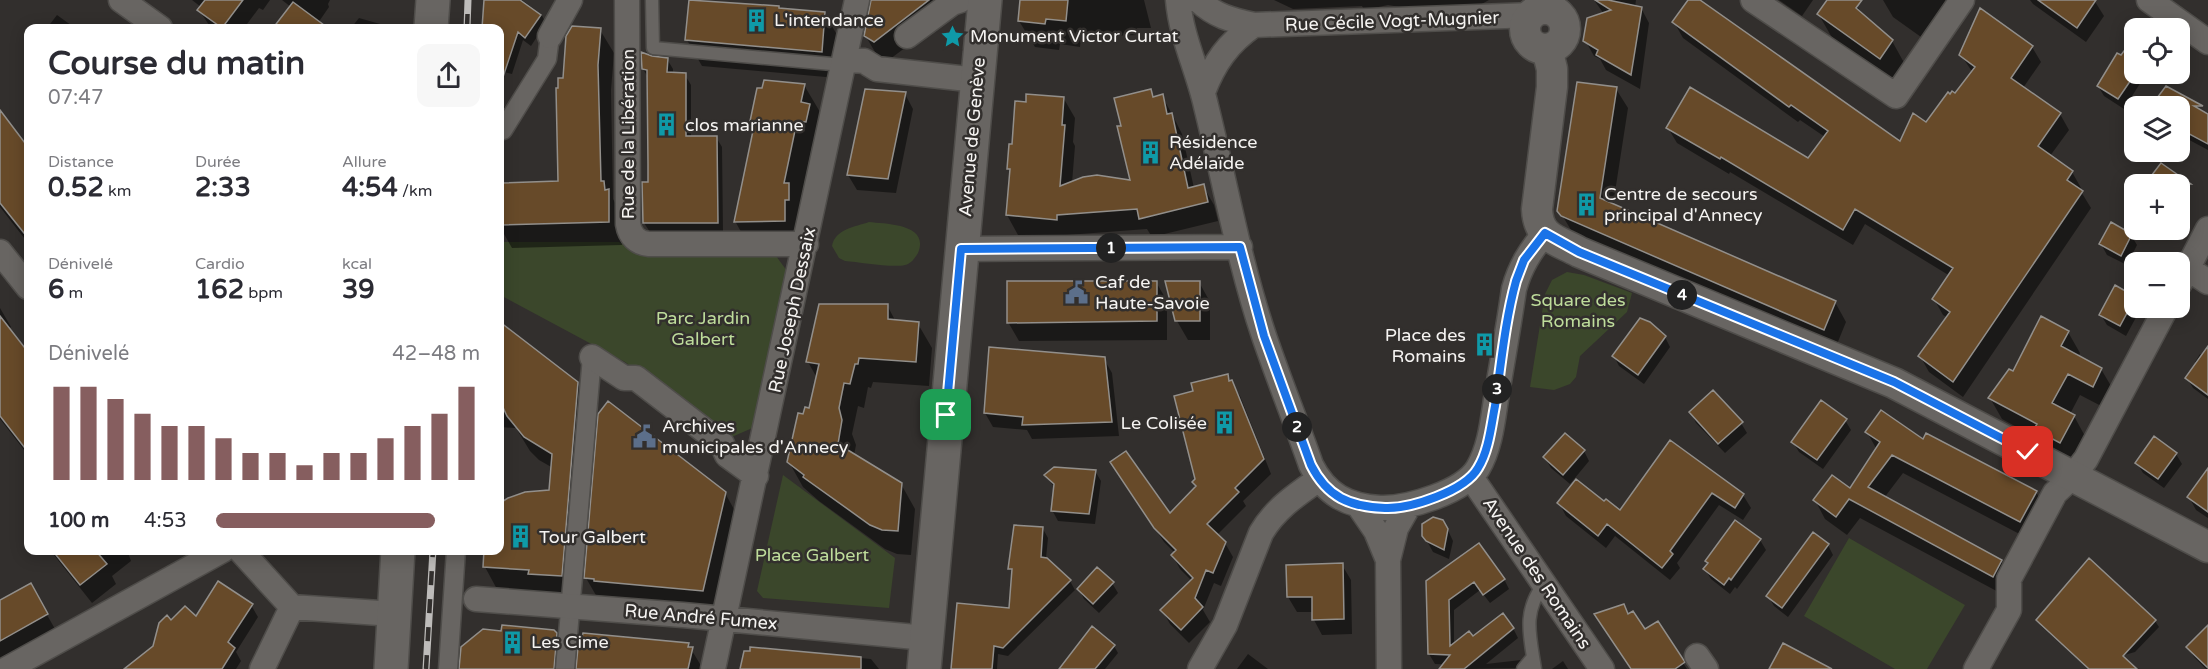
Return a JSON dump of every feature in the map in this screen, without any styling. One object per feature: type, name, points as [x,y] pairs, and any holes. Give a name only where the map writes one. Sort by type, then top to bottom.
[{"type":"main road","points":[[431,24],[433,0]]},
{"type":"main road","name":"Avenue de Genève","points":[[925,654],[985,0]]},
{"type":"main road","points":[[391,669],[398,555]]},
{"type":"street","points":[[121,0],[154,24]]},
{"type":"street","points":[[504,128],[547,59],[550,36],[570,0]]},
{"type":"street","name":"Rue de la Libération","points":[[627,0],[628,224],[631,234],[639,242],[649,244],[806,244]]},
{"type":"street","name":"Rue Joseph Dessaix","points":[[713,669],[806,244],[851,62],[857,0]]},
{"type":"street","points":[[907,36],[952,3],[961,0]]},
{"type":"street","points":[[1178,0],[1179,14],[1190,56],[1203,92],[1264,336],[1311,465],[1319,479],[1333,495],[1359,506],[1408,507],[1448,490],[1471,477],[1478,468],[1489,438],[1514,289],[1524,260],[1545,233]]},
{"type":"street","name":"Rue Cécile Vogt-Mugnier","points":[[1198,0],[1227,20],[1254,25],[1549,9]]},
{"type":"street","points":[[1753,0],[1896,96],[1962,0]]},
{"type":"street","points":[[2149,0],[2208,42]]},
{"type":"street","points":[[1549,9],[1564,22],[1564,35],[1557,45],[1547,49],[1552,69],[1552,87],[1536,209],[1539,224],[1545,233],[1579,252],[1894,382],[2208,548]]},
{"type":"street","points":[[1203,92],[1223,52],[1254,25]]},
{"type":"street","points":[[851,62],[877,69],[978,73]]},
{"type":"street","points":[[2190,262],[2208,229]]},
{"type":"street","points":[[961,249],[1240,247]]},
{"type":"street","points":[[0,252],[24,282]]},
{"type":"street","points":[[2190,277],[2208,282]]},
{"type":"street","points":[[1976,669],[2009,610],[2009,579],[2055,493],[2073,477],[2086,459],[2161,318]]},
{"type":"street","points":[[565,669],[592,357],[624,378],[636,378],[722,444],[727,455],[756,476]]},
{"type":"street","name":"Avenue des Romains","points":[[1471,477],[1602,669]]},
{"type":"street","points":[[1200,669],[1225,625],[1261,533],[1268,521],[1286,502],[1319,479]]},
{"type":"street","points":[[1359,506],[1376,531],[1388,560]]},
{"type":"street","points":[[1389,669],[1388,560],[1396,528],[1408,507]]},
{"type":"street","points":[[8,669],[214,555]]},
{"type":"street","points":[[248,555],[292,607],[394,614]]},
{"type":"street","points":[[448,669],[464,599],[457,555]]},
{"type":"street","name":"Rue André Fumex","points":[[464,599],[724,619],[925,654]]},
{"type":"street","points":[[262,669],[292,607]]},
{"type":"lane","points":[[652,0],[653,48],[851,62]]},
{"type":"lane","points":[[1523,669],[1534,663],[1530,609],[1536,595],[1545,584]]},
{"type":"green space","points":[[869,222],[896,225],[913,231],[920,243],[914,259],[907,264],[892,266],[845,261],[839,258],[832,246],[837,236],[841,232]]},
{"type":"green space","name":"Parc Jardin Galbert","points":[[504,242],[619,242],[638,254],[776,256],[790,275],[757,426],[727,439],[625,362],[504,297]]},
{"type":"green space","name":"Square des Romains","points":[[1567,272],[1584,275],[1632,293],[1627,312],[1580,356],[1576,377],[1570,384],[1554,390],[1530,387],[1545,294],[1552,280]]},
{"type":"green space","name":"Place Galbert","points":[[783,475],[895,558],[889,608],[763,598],[757,591]]},
{"type":"green space","points":[[1849,538],[1965,605],[1927,669],[1895,669],[1804,616]]},
{"type":"building","points":[[205,0],[243,0],[225,24],[216,24],[197,10]]},
{"type":"building","points":[[484,0],[520,0],[541,15],[525,38],[518,32],[504,74],[504,24],[482,24]]},
{"type":"building","name":"L'intendance","points":[[689,0],[779,6],[779,8],[825,12],[822,52],[685,40]]},
{"type":"building","points":[[871,0],[929,0],[874,42],[864,36]]},
{"type":"building","points":[[1020,0],[1068,0],[1066,21],[1046,19],[1045,24],[1018,21]]},
{"type":"building","points":[[1595,0],[1608,0],[1642,7],[1631,75],[1596,55],[1598,50],[1583,41],[1587,18],[1611,10]]},
{"type":"building","points":[[1688,0],[1700,0],[1900,141],[1913,113],[1926,122],[1948,92],[1955,93],[1975,67],[1959,55],[1980,8],[2033,46],[2011,78],[2061,113],[2038,146],[2073,171],[2067,180],[2083,191],[1953,382],[1918,356],[1950,312],[1932,299],[1953,268],[1855,209],[1843,230],[1721,157],[1720,159],[1666,128],[1690,87],[1808,158],[1828,131],[1791,105],[1789,107],[1672,22]]},
{"type":"building","points":[[1827,0],[1862,0],[1856,8],[1893,40],[1880,59],[1817,14]]},
{"type":"building","points":[[2038,0],[2096,0],[2077,28]]},
{"type":"building","points":[[293,2],[323,24],[276,24]]},
{"type":"building","points":[[572,26],[601,28],[598,65],[601,181],[604,181],[605,190],[609,189],[609,222],[504,225],[504,183],[558,181],[556,88],[558,88],[558,78],[563,78],[566,36]]},
{"type":"building","points":[[2124,51],[2124,84],[2128,84],[2118,99],[2097,86],[2117,53],[2121,55]]},
{"type":"building","name":"clos marianne","points":[[641,52],[668,58],[667,72],[686,73],[686,136],[717,136],[718,223],[643,223],[642,182],[648,182],[647,70],[642,69]]},
{"type":"building","points":[[764,80],[805,84],[801,102],[810,104],[806,122],[797,121],[784,183],[789,183],[789,200],[785,200],[785,221],[734,222],[754,126],[749,126],[757,88],[762,88]]},
{"type":"building","name":"Centre de secours principal d'Annecy","points":[[1577,82],[1617,87],[1600,198],[1836,301],[1824,330],[1561,216],[1557,211]]},
{"type":"building","points":[[2166,86],[2184,96],[2158,96]]},
{"type":"building","points":[[865,89],[906,92],[888,179],[847,175]]},
{"type":"building","name":"Résidence Adélaïde","points":[[1151,89],[1153,97],[1163,94],[1167,114],[1172,113],[1188,188],[1204,184],[1208,202],[1139,219],[1137,209],[1057,215],[1057,220],[1006,215],[1010,169],[1007,169],[1009,144],[1012,144],[1015,101],[1026,102],[1026,94],[1064,97],[1062,125],[1065,125],[1060,186],[1083,177],[1097,175],[1130,180],[1117,126],[1121,126],[1114,98]]},
{"type":"building","points":[[2190,99],[2203,106],[2194,106],[2208,114],[2208,144],[2190,134]]},
{"type":"building","points":[[0,110],[24,142],[24,233],[0,203]]},
{"type":"building","points":[[2161,163],[2177,174],[2153,174]]},
{"type":"building","points":[[2111,222],[2124,229],[2124,240],[2129,240],[2121,256],[2099,244]]},
{"type":"building","points":[[1007,281],[1157,281],[1157,321],[1007,323]]},
{"type":"building","points":[[1165,281],[1200,281],[1200,321],[1175,321]]},
{"type":"building","points":[[2115,285],[2124,290],[2124,318],[2120,326],[2099,315]]},
{"type":"building","points":[[819,304],[888,304],[888,319],[919,322],[916,362],[859,358],[858,364],[855,364],[850,384],[844,383],[839,408],[842,420],[838,444],[902,483],[898,531],[882,530],[870,525],[803,477],[804,475],[787,462],[798,413],[803,414],[805,407],[809,408],[819,364],[806,362]]},
{"type":"building","points":[[0,316],[24,347],[24,447],[0,416]]},
{"type":"building","points":[[2041,316],[2069,331],[2061,346],[2102,368],[2093,387],[2068,374],[2052,403],[2075,415],[2060,443],[2034,429],[2037,424],[1988,398],[2009,369],[2013,371]]},
{"type":"building","points":[[1640,318],[1650,322],[1666,336],[1638,375],[1612,356]]},
{"type":"building","points":[[504,325],[578,382],[562,576],[528,574],[529,570],[483,567],[484,555],[504,555],[504,500],[525,492],[549,490],[552,454],[524,437],[504,410]]},
{"type":"building","points":[[2208,346],[2208,395],[2185,378]]},
{"type":"building","points":[[989,347],[1105,357],[1112,422],[1022,425],[1023,417],[984,413]]},
{"type":"building","points":[[1228,374],[1229,381],[1232,380],[1264,459],[1235,488],[1239,492],[1207,524],[1226,542],[1213,573],[1206,570],[1195,598],[1203,607],[1181,630],[1160,610],[1193,578],[1171,555],[1176,550],[1154,528],[1110,462],[1126,451],[1170,513],[1196,486],[1192,482],[1195,479],[1174,396],[1193,391],[1191,383]]},
{"type":"building","points":[[1713,390],[1743,422],[1718,444],[1689,412]]},
{"type":"building","points":[[1821,400],[1847,419],[1817,460],[1791,442]]},
{"type":"building","points":[[608,401],[726,492],[703,591],[594,581],[594,579],[584,578],[598,414]]},
{"type":"building","points":[[1881,410],[1923,439],[1926,433],[2037,491],[2020,522],[1892,455],[1868,487],[2002,560],[1993,577],[1849,499],[1836,517],[1813,500],[1832,475],[1850,488],[1880,442],[1865,432]]},
{"type":"building","points":[[1565,433],[1585,450],[1563,475],[1543,457]]},
{"type":"building","points":[[2154,436],[2177,453],[2158,479],[2135,463]]},
{"type":"building","points":[[1670,440],[1744,494],[1735,508],[1712,493],[1670,551],[1673,554],[1662,568],[1607,524],[1598,536],[1557,503],[1576,479],[1604,501],[1606,499],[1620,510]]},
{"type":"building","points":[[1054,467],[1096,470],[1089,514],[1051,511],[1054,484],[1044,475]]},
{"type":"building","points":[[2208,468],[2208,512],[2187,497]]},
{"type":"building","points":[[1433,517],[1443,520],[1448,529],[1444,550],[1426,541],[1422,536],[1422,524]]},
{"type":"building","points":[[1735,520],[1761,539],[1731,580],[1729,578],[1724,585],[1703,569],[1708,563],[1705,561]]},
{"type":"building","points":[[1014,525],[1043,527],[1041,557],[1047,558],[1071,580],[1003,648],[994,646],[992,669],[951,669],[957,603],[1009,608],[1012,569],[1008,569]]},
{"type":"building","points":[[1813,532],[1829,544],[1782,608],[1766,596]]},
{"type":"building","points":[[1479,543],[1505,579],[1483,595],[1474,582],[1449,600],[1450,646],[1469,631],[1473,636],[1503,613],[1514,628],[1464,669],[1439,669],[1450,655],[1428,654],[1426,581]]},
{"type":"building","points":[[56,555],[99,555],[107,564],[80,585]]},
{"type":"building","points":[[2089,558],[2156,620],[2123,656],[2137,669],[2089,669],[2036,620]]},
{"type":"building","points":[[1343,563],[1344,619],[1312,620],[1312,597],[1287,597],[1286,565]]},
{"type":"building","points":[[1097,567],[1114,582],[1093,604],[1077,589]]},
{"type":"building","points":[[218,581],[253,604],[228,642],[235,648],[222,669],[124,669],[153,646],[159,623],[167,615],[171,620],[185,606],[196,616]]},
{"type":"building","points":[[31,583],[48,614],[0,641],[0,600]]},
{"type":"building","points":[[1624,604],[1628,614],[1633,611],[1645,629],[1658,621],[1685,662],[1675,669],[1631,669],[1594,614]]},
{"type":"building","name":"Les Cime","points":[[502,625],[554,630],[557,633],[554,669],[459,669],[461,647],[483,629],[501,631]]},
{"type":"building","points":[[2208,625],[2208,668],[2186,647]]},
{"type":"building","points":[[1092,626],[1115,645],[1095,669],[1059,669]]},
{"type":"building","points":[[583,633],[689,643],[688,647],[693,647],[688,669],[576,669],[579,636],[582,637]]},
{"type":"building","points":[[1783,643],[1832,669],[1769,669]]},
{"type":"building","points":[[750,647],[861,657],[861,669],[740,669],[744,651],[750,651]]},
{"type":"railway","points":[[467,24],[468,0]]},
{"type":"railway","points":[[426,669],[433,555]]},
{"type":"place","name":"L'intendance","points":[[756,20]]},
{"type":"place","name":"Monument Victor Curtat","points":[[952,36]]},
{"type":"place","name":"clos marianne","points":[[667,125]]},
{"type":"place","name":"Résidence Adélaïde","points":[[1151,152]]},
{"type":"place","name":"Centre de secours principal d'Annecy","points":[[1586,204]]},
{"type":"place","name":"Caf de Haute-Savoie","points":[[1077,292]]},
{"type":"place","name":"Place des Romains","points":[[1484,345]]},
{"type":"place","name":"Le Colisée","points":[[1225,423]]},
{"type":"place","name":"Archives municipales d'Annecy","points":[[644,436]]},
{"type":"place","name":"Tour Galbert","points":[[521,537]]},
{"type":"place","name":"Les Cime","points":[[513,642]]},
{"type":"route","points":[[946,415],[961,249],[1240,247],[1264,336],[1311,465],[1319,479],[1333,495],[1359,506],[1408,507],[1456,486],[1471,477],[1478,468],[1491,429],[1516,281],[1524,260],[1545,233],[1579,252],[1894,382],[2028,452]]}]
